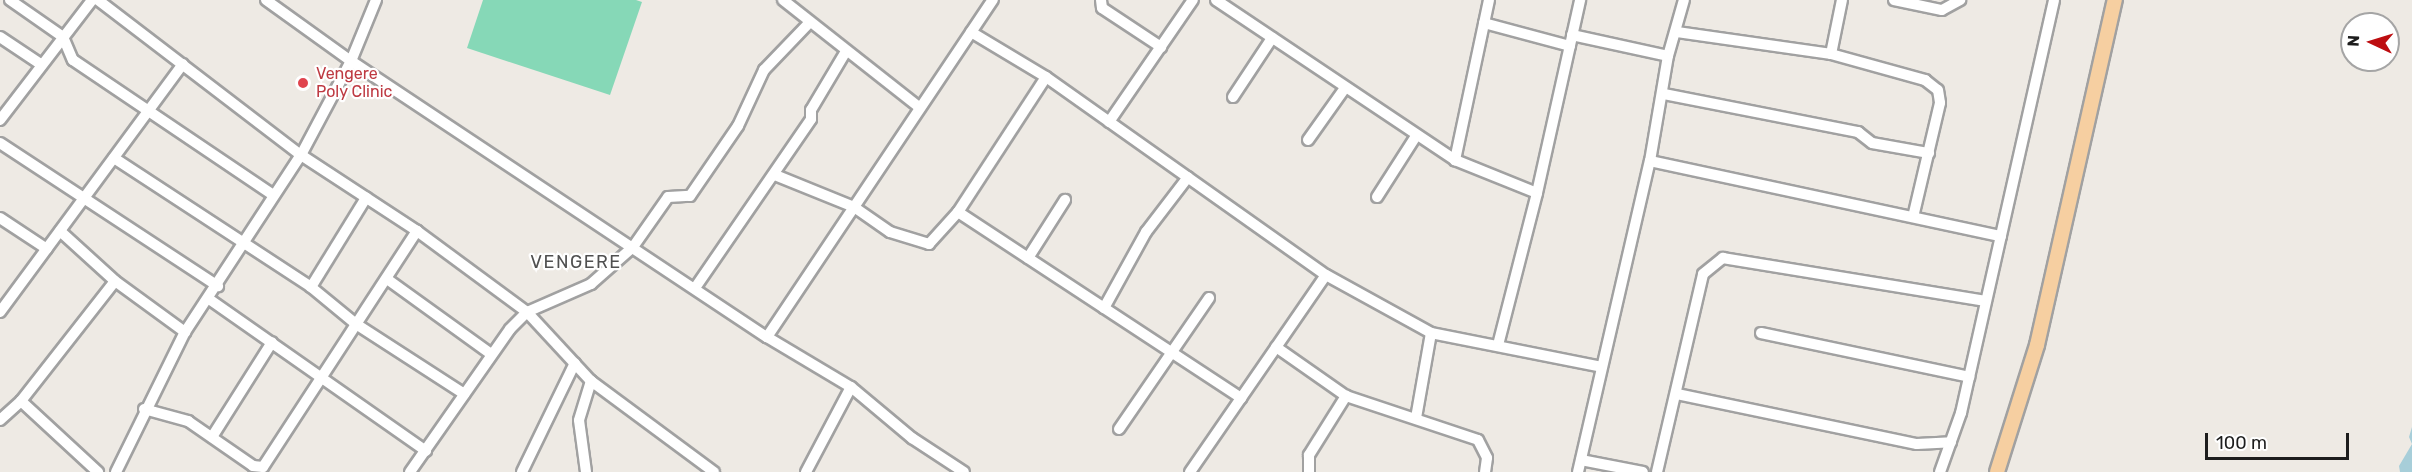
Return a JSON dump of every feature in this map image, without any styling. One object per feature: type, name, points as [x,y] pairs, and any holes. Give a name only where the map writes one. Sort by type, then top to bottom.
[{"type":"main road","points":[[1997,472],[2037,345],[2115,0]]},
{"type":"street","points":[[10,0],[63,37],[73,60],[273,195]]},
{"type":"street","points":[[0,120],[92,0]]},
{"type":"street","points":[[98,0],[301,154],[417,231],[527,312],[591,381],[700,469],[714,472]]},
{"type":"street","points":[[266,0],[351,61],[767,336],[851,387],[912,438],[964,472]]},
{"type":"street","points":[[116,472],[144,409],[185,332],[210,299],[273,195],[301,154],[351,61],[376,0]]},
{"type":"street","points":[[783,0],[845,53],[919,107]]},
{"type":"street","points":[[767,336],[993,0]]},
{"type":"street","points":[[1101,0],[1102,8],[1161,47]]},
{"type":"street","points":[[1109,122],[1193,0]]},
{"type":"street","points":[[1216,0],[1455,160],[1537,193]]},
{"type":"street","points":[[1455,160],[1489,0]]},
{"type":"street","points":[[1498,345],[1537,193],[1580,0]]},
{"type":"street","points":[[1578,472],[1650,161],[1664,94],[1668,56],[1677,32],[1684,0]]},
{"type":"street","points":[[1831,54],[1842,0]]},
{"type":"street","points":[[1894,0],[1942,10],[1960,0]]},
{"type":"street","points":[[1940,472],[1969,377],[2054,0]]},
{"type":"street","points":[[410,472],[491,354],[527,312],[591,284],[633,247],[668,197],[690,196],[738,126],[764,70],[810,22]]},
{"type":"street","points":[[1484,23],[1571,41],[1668,56]]},
{"type":"street","points":[[971,32],[1046,77],[1326,275],[1431,333],[1602,367]]},
{"type":"street","points":[[1677,32],[1831,54],[1925,80],[1938,90],[1940,103],[1914,217]]},
{"type":"street","points":[[0,37],[42,65]]},
{"type":"street","points":[[1233,97],[1272,38]]},
{"type":"street","points":[[695,288],[775,175],[811,119],[810,110],[845,53]]},
{"type":"street","points":[[0,312],[4,297],[60,231],[183,64]]},
{"type":"street","points":[[775,175],[854,207],[890,232],[929,244],[958,212],[1046,77]]},
{"type":"street","points":[[1308,140],[1345,88]]},
{"type":"street","points":[[1664,94],[1858,132],[1872,143],[1929,153]]},
{"type":"street","points":[[1377,197],[1416,136]]},
{"type":"street","points":[[0,143],[86,197],[218,286]]},
{"type":"street","points":[[114,158],[243,245],[311,287],[356,324],[464,394]]},
{"type":"street","points":[[1650,161],[2001,236]]},
{"type":"street","points":[[1104,309],[1146,232],[1188,177]]},
{"type":"street","points":[[311,287],[366,198]]},
{"type":"street","points":[[1028,258],[1065,200]]},
{"type":"street","points":[[958,212],[1241,398]]},
{"type":"street","points":[[0,218],[46,249]]},
{"type":"street","points":[[60,231],[115,281],[185,332]]},
{"type":"street","points":[[144,409],[175,414],[253,466],[263,467],[417,231]]},
{"type":"street","points":[[1657,472],[1677,394],[1703,274],[1723,258],[1986,301]]},
{"type":"street","points":[[1190,472],[1326,275]]},
{"type":"street","points":[[387,279],[491,354]]},
{"type":"street","points":[[0,420],[21,401],[115,281]]},
{"type":"street","points":[[1119,429],[1209,298]]},
{"type":"street","points":[[210,299],[426,451]]},
{"type":"street","points":[[1416,418],[1431,333]]},
{"type":"street","points":[[1761,333],[1969,377]]},
{"type":"street","points":[[212,437],[272,342]]},
{"type":"street","points":[[1276,347],[1346,396],[1478,440],[1487,458],[1485,472]]},
{"type":"street","points":[[522,472],[575,363]]},
{"type":"street","points":[[586,472],[579,420],[591,381]]},
{"type":"street","points":[[806,472],[851,387]]},
{"type":"street","points":[[1677,394],[1917,444],[1951,442]]},
{"type":"street","points":[[1309,472],[1309,455],[1346,396]]},
{"type":"street","points":[[21,401],[98,472]]},
{"type":"street","points":[[1581,460],[1643,472]]},
{"type":"green space","points":[[483,0],[636,0],[642,2],[610,95],[467,48]]},
{"type":"water","points":[[2412,427],[2412,444],[2409,437]]},
{"type":"water","points":[[2412,444],[2412,472],[2400,472],[2399,466]]},
{"type":"place","name":"Vengere Poly Clinic","points":[[303,83]]},
{"type":"district","name":"VENGERE","points":[[576,262]]}]
